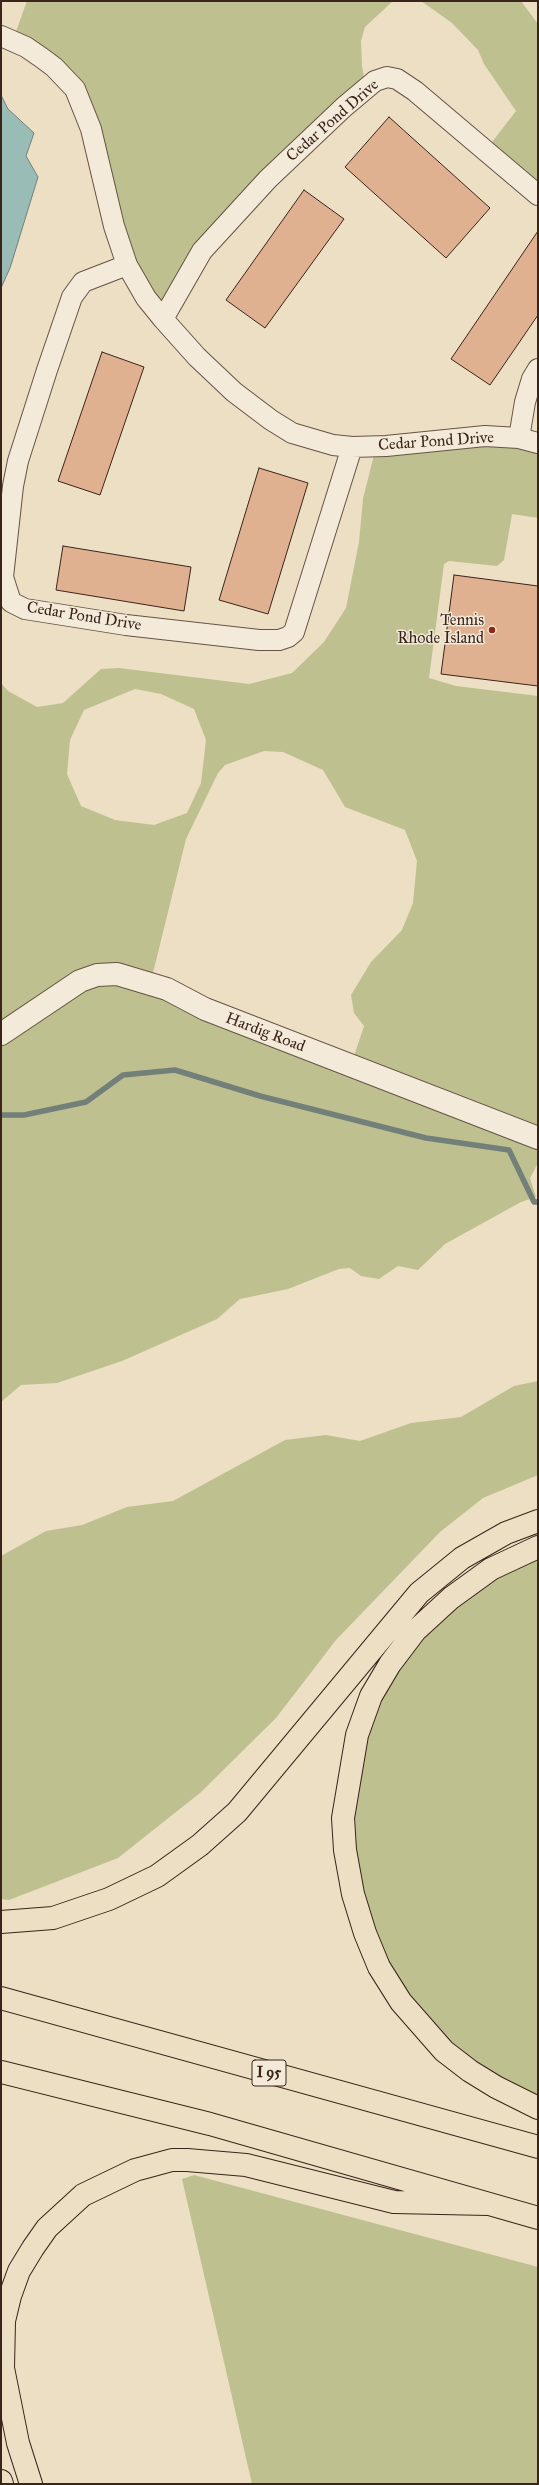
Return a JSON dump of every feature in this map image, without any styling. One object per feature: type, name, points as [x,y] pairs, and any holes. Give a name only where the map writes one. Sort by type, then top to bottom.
[{"type":"highway","points":[[1,1922],[53,1918],[109,1899],[157,1876],[200,1845],[237,1812],[419,1593],[462,1558],[506,1533],[538,1521]]},
{"type":"highway","points":[[538,1547],[491,1569],[451,1598],[415,1631],[390,1664],[371,1696],[357,1735],[343,1818],[345,1850],[353,1894],[365,1933],[379,1967],[400,2002],[444,2051],[470,2071],[496,2088],[538,2108]]},
{"type":"highway","name":"I 95","points":[[1,1998],[538,2147]]},
{"type":"highway","points":[[1,2072],[210,2124],[538,2218]]},
{"type":"highway","points":[[31,2484],[18,2443],[3,2368],[4,2321],[10,2296],[19,2271],[33,2248],[47,2228],[83,2196],[135,2170],[172,2160],[187,2160],[246,2165],[394,2202],[488,2204]]},
{"type":"street","name":"Cedar Pond Drive","points":[[1,36],[26,47],[42,58],[75,89],[91,129],[117,234],[127,265],[146,298],[162,319],[197,357],[234,392],[271,420],[292,433],[333,444],[352,447],[386,446],[485,436],[519,438],[538,443]]},
{"type":"street","name":"Cedar Pond Drive","points":[[162,319],[202,251],[268,179],[344,107],[375,81],[387,76],[396,79],[415,91],[538,195]]},
{"type":"street","name":"Cedar Pond Drive","points":[[127,265],[83,282],[72,297],[18,460],[13,486],[3,577],[11,602],[25,609],[126,625],[259,640],[279,640],[288,637],[294,632],[352,447]]},
{"type":"street","points":[[519,438],[525,402],[532,379],[538,369]]},
{"type":"street","name":"Hardig Road","points":[[1,1034],[80,981],[97,975],[118,974],[136,978],[167,989],[205,1009],[538,1138]]},
{"type":"green space","points":[[27,1],[393,1],[365,27],[361,41],[362,66],[366,88],[204,249],[167,315],[149,301],[79,96],[14,37]]},
{"type":"green space","points":[[421,1],[521,1],[538,24],[538,193],[489,146],[516,111],[484,64],[478,50],[452,23]]},
{"type":"green space","points":[[538,445],[538,518],[512,514],[504,560],[497,566],[449,561],[444,564],[429,678],[456,686],[538,696],[538,1163],[530,1178],[536,1197],[521,1202],[445,1244],[418,1270],[398,1266],[379,1279],[361,1276],[350,1268],[339,1269],[288,1289],[240,1299],[217,1319],[122,1361],[57,1383],[21,1385],[1,1402],[1,683],[8,691],[37,707],[63,703],[101,669],[119,668],[249,684],[292,673],[324,642],[346,608],[359,542],[363,499],[376,447]],"holes":[[[135,689],[161,694],[194,709],[206,740],[201,783],[187,813],[154,825],[115,820],[81,806],[67,774],[70,740],[84,710]],[[264,751],[283,752],[323,770],[345,807],[405,830],[417,861],[413,903],[402,930],[371,962],[351,995],[354,1013],[364,1026],[351,1065],[151,981],[186,839],[218,773],[225,765]]]},
{"type":"green space","points":[[538,1381],[538,1475],[483,1498],[440,1532],[336,1640],[276,1718],[200,1793],[118,1858],[9,1900],[1,1899],[1,1556],[46,1531],[82,1525],[127,1507],[173,1501],[285,1440],[326,1435],[360,1441],[411,1423],[461,1417],[514,1386]]},
{"type":"green space","points":[[538,1550],[538,2107],[478,2076],[374,1959],[346,1793],[364,1719],[425,1621]]},
{"type":"green space","points":[[194,2175],[538,2267],[538,2484],[252,2484],[182,2179]]},
{"type":"water","points":[[1,95],[8,109],[34,133],[26,156],[38,177],[10,268],[1,288]]},
{"type":"building","points":[[389,117],[490,208],[446,258],[345,167]]},
{"type":"building","points":[[304,190],[344,219],[265,328],[226,300]]},
{"type":"building","points":[[538,231],[538,315],[490,385],[451,359]]},
{"type":"building","points":[[102,352],[144,367],[100,495],[58,481]]},
{"type":"building","points":[[259,468],[308,483],[268,614],[219,600]]},
{"type":"building","points":[[63,546],[191,567],[184,611],[56,590]]},
{"type":"building","name":"Tennis Rhode Island","points":[[454,575],[538,586],[538,686],[441,674]]},
{"type":"waterway","points":[[1,1115],[24,1115],[86,1102],[123,1075],[175,1070],[260,1096],[426,1138],[509,1150],[534,1202],[538,1202]]},
{"type":"place","name":"Tennis Rhode Island","points":[[492,630]]}]
